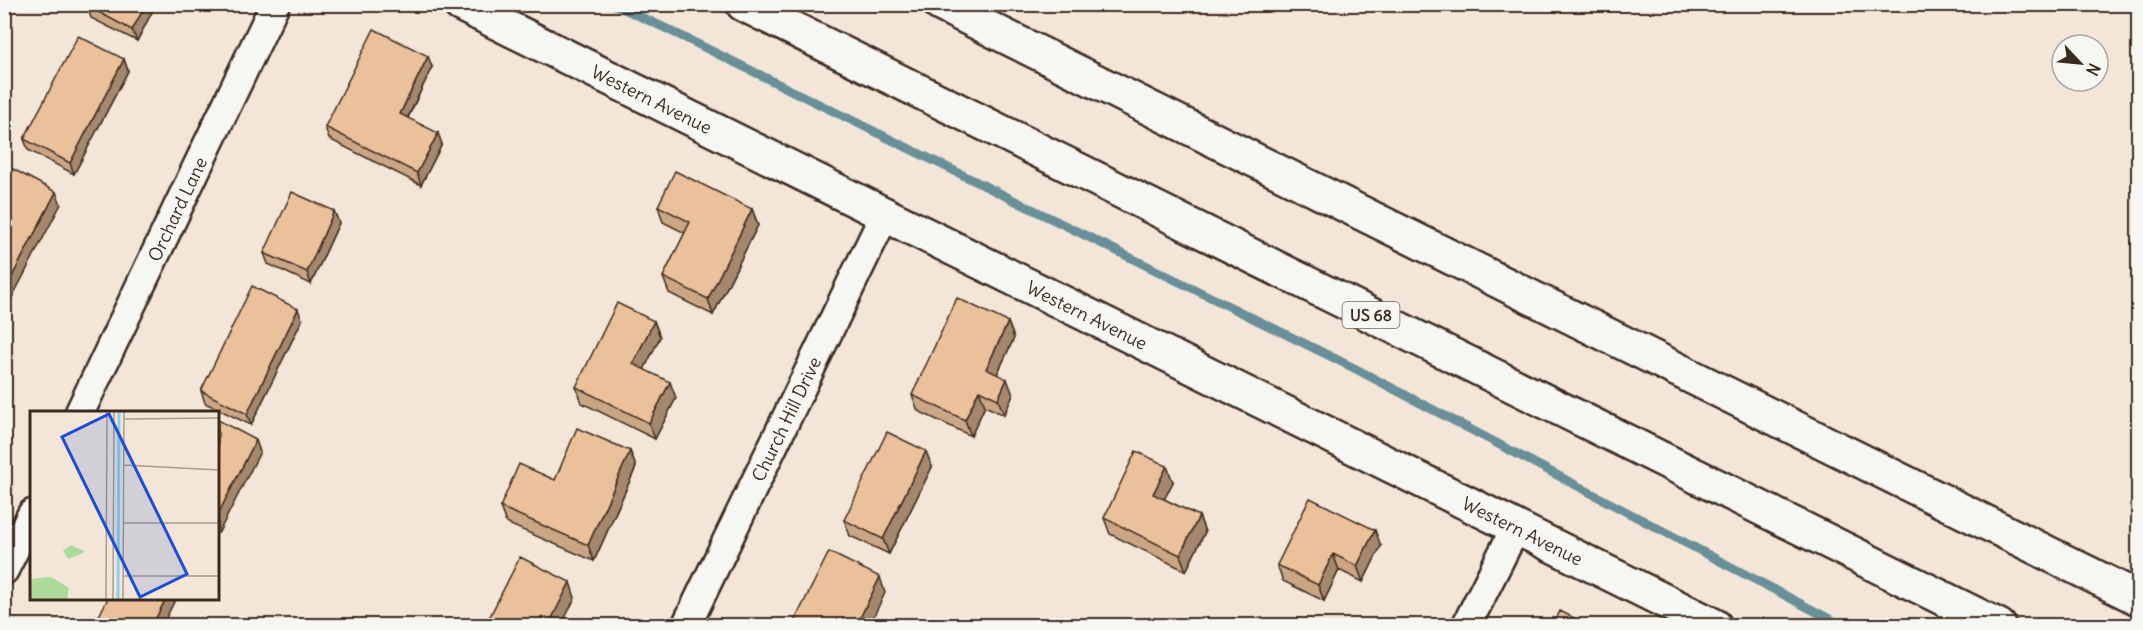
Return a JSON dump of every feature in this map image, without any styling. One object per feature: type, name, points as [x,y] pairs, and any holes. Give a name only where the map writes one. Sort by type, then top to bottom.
[{"type":"main road","name":"Western Avenue","points":[[460,4],[1715,626]]},
{"type":"main road","name":"US 68","points":[[743,4],[1999,626]]},
{"type":"main road","points":[[940,4],[2139,597]]},
{"type":"street","name":"Orchard Lane","points":[[80,411],[275,4]]},
{"type":"street","name":"Church Hill Drive","points":[[686,626],[885,214]]},
{"type":"street","points":[[4,570],[30,518]]},
{"type":"street","points":[[1466,626],[1516,527]]},
{"type":"building","points":[[87,4],[146,4],[132,30]]},
{"type":"building","points":[[374,29],[428,56],[400,114],[438,133],[417,173],[325,127]]},
{"type":"building","points":[[78,36],[124,59],[70,163],[24,139]]},
{"type":"building","points":[[11,168],[56,192],[4,292],[4,180]]},
{"type":"building","points":[[675,171],[752,209],[708,299],[663,277],[690,222],[658,206]]},
{"type":"building","points":[[292,192],[334,211],[307,272],[264,253]]},
{"type":"building","points":[[252,286],[298,309],[247,414],[201,391]]},
{"type":"building","points":[[957,298],[1008,322],[986,369],[1007,379],[998,399],[979,390],[965,420],[912,395]]},
{"type":"building","points":[[617,303],[654,321],[633,364],[670,382],[649,423],[576,387]]},
{"type":"building","points":[[219,421],[256,440],[219,512]]},
{"type":"building","points":[[577,428],[630,451],[588,545],[500,507],[519,464],[555,480]]},
{"type":"building","points":[[887,432],[926,451],[883,539],[844,520]]},
{"type":"building","points":[[1136,451],[1167,466],[1153,494],[1199,516],[1180,555],[1104,518]]},
{"type":"building","points":[[1310,498],[1375,530],[1357,566],[1333,554],[1318,585],[1277,565]]},
{"type":"building","points":[[829,552],[880,577],[856,626],[792,626]]},
{"type":"building","points":[[520,557],[570,582],[548,626],[485,626]]},
{"type":"building","points":[[107,600],[165,600],[152,626],[94,626]]},
{"type":"building","points":[[1560,611],[1590,626],[1553,626]]},
{"type":"waterway","points":[[613,4],[1354,368],[1843,626]]}]
